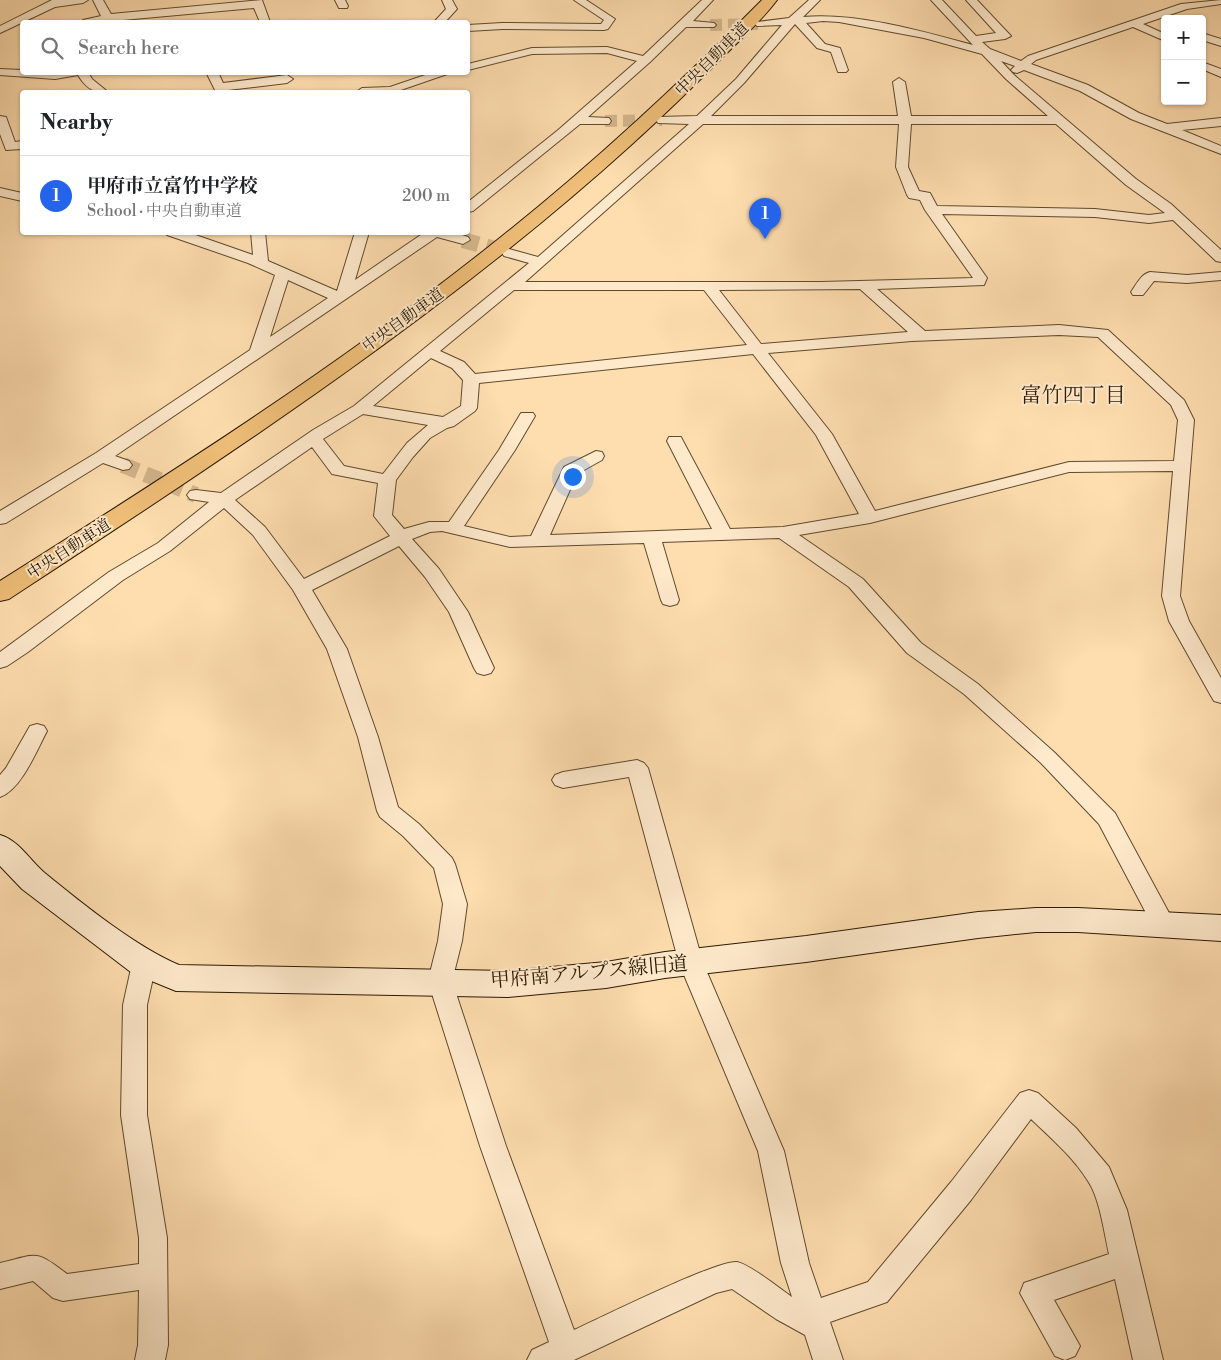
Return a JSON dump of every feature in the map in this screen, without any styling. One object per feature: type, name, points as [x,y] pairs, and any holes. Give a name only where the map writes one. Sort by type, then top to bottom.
[{"type":"highway","name":"中央自動車道","points":[[450,263],[569,168],[638,108],[751,0]]},
{"type":"highway","name":"中央自動車道","points":[[0,593],[123,514],[414,314],[516,234],[659,111],[717,56],[770,0]]},
{"type":"highway","name":"中央自動車道","points":[[0,571],[256,404],[335,347]]},
{"type":"street","points":[[0,30],[56,2],[83,0]]},
{"type":"street","points":[[98,0],[107,18]]},
{"type":"street","points":[[180,0],[189,20]]},
{"type":"street","points":[[470,28],[604,26],[610,19],[580,0]]},
{"type":"street","points":[[470,202],[510,175],[646,60],[708,0]]},
{"type":"street","points":[[0,661],[116,576],[164,547],[224,499],[360,409],[540,262],[699,120],[740,81],[815,0]]},
{"type":"street","points":[[936,0],[1010,76],[1132,182],[1166,207],[1221,258]]},
{"type":"street","points":[[971,0],[1005,36],[975,39]]},
{"type":"street","points":[[97,20],[257,1],[264,20]]},
{"type":"street","points":[[441,20],[452,9],[451,1]]},
{"type":"street","points":[[1171,15],[1185,6],[1221,1]]},
{"type":"street","points":[[761,24],[839,18],[925,35],[987,52],[1084,88],[1135,116],[1221,150]]},
{"type":"street","points":[[1010,76],[1032,58],[1135,24],[1161,18]]},
{"type":"street","points":[[795,21],[821,46],[836,50],[842,70]]},
{"type":"street","points":[[684,24],[710,25]]},
{"type":"street","points":[[1135,24],[1161,36]]},
{"type":"street","points":[[1206,33],[1221,43]]},
{"type":"street","points":[[470,66],[532,51],[607,50],[646,60]]},
{"type":"street","points":[[1206,67],[1221,73]]},
{"type":"street","points":[[0,72],[20,73]]},
{"type":"street","points":[[84,75],[87,81],[99,90]]},
{"type":"street","points":[[213,75],[219,87],[286,76],[291,90]]},
{"type":"street","points":[[403,75],[410,89]]},
{"type":"street","points":[[366,90],[375,86],[391,90],[410,89],[441,75]]},
{"type":"street","points":[[511,286],[864,285],[979,282],[980,278],[974,267],[932,210],[925,196],[914,194],[902,167],[905,120],[899,82]]},
{"type":"street","points":[[0,120],[2,120],[10,146],[20,145]]},
{"type":"street","points":[[575,120],[606,121]]},
{"type":"street","points":[[662,120],[1059,120]]},
{"type":"street","points":[[1166,128],[1221,122]]},
{"type":"street","points":[[0,192],[20,197]]},
{"type":"street","points":[[932,210],[1095,213],[1149,219],[1176,216]]},
{"type":"street","points":[[180,235],[261,264],[341,296]]},
{"type":"street","points":[[258,235],[261,264]]},
{"type":"street","points":[[341,296],[361,235]]},
{"type":"street","points":[[0,519],[102,457],[431,235]]},
{"type":"street","points":[[446,235],[463,240]]},
{"type":"street","points":[[509,253],[540,262]]},
{"type":"street","points":[[257,352],[283,274]]},
{"type":"street","points":[[1138,292],[1150,276],[1188,279],[1221,276]]},
{"type":"street","points":[[864,285],[922,336]]},
{"type":"street","points":[[708,286],[824,434],[870,518]]},
{"type":"street","points":[[471,379],[757,350],[922,336],[1059,330],[1103,333],[1178,403],[1186,420],[1171,596],[1179,621],[1221,696]]},
{"type":"street","points":[[430,352],[458,365],[471,379],[469,408],[448,422],[430,430],[419,440],[387,480],[383,516],[432,573],[458,612],[484,668]]},
{"type":"street","points":[[360,409],[448,422]]},
{"type":"street","points":[[453,529],[507,450],[527,416]]},
{"type":"street","points":[[314,438],[338,470],[387,480]]},
{"type":"street","points":[[675,441],[724,534]]},
{"type":"street","points":[[538,541],[570,471],[596,456]]},
{"type":"street","points":[[102,457],[123,465]]},
{"type":"street","points":[[301,588],[402,537],[429,527],[453,529],[510,542],[784,532],[870,518],[1069,467],[1182,466]]},
{"type":"street","points":[[196,495],[224,499],[259,531],[301,588],[337,649],[368,737],[388,811],[411,830],[444,864],[454,904],[450,941],[440,981],[493,1146],[554,1354],[712,1281],[734,1274],[786,1309],[815,1320],[876,1292],[961,1191],[1029,1100],[1068,1136],[1100,1174],[1113,1210],[1148,1360]]},
{"type":"street","points":[[784,532],[856,583],[914,648],[970,689],[1055,765],[1107,819],[1164,924]]},
{"type":"street","points":[[651,537],[670,600]]},
{"type":"street","points":[[0,789],[14,773],[37,731]]},
{"type":"street","points":[[563,780],[637,768],[691,963],[771,1151],[795,1262],[828,1360]]},
{"type":"street","name":"甲府南アルプス線旧道","points":[[0,846],[33,881],[144,964],[176,978],[440,981],[508,984],[606,975],[665,965],[978,925],[1026,921],[1078,920],[1221,928]]},
{"type":"street","points":[[144,964],[136,1005],[134,1115],[153,1238],[153,1345],[150,1360]]},
{"type":"street","points":[[1065,1346],[1034,1293],[1125,1262]]},
{"type":"street","points":[[0,1276],[37,1267],[63,1288],[153,1275]]},
{"type":"tunnel","points":[[710,25],[761,24]]},
{"type":"tunnel","points":[[605,121],[662,120]]},
{"type":"tunnel","points":[[463,240],[509,253]]},
{"type":"tunnel","points":[[123,465],[196,495]]},
{"type":"place","name":"甲府市立富竹中学校","points":[[765,239]]},
{"type":"district","name":"富竹四丁目","points":[[1073,396]]}]
